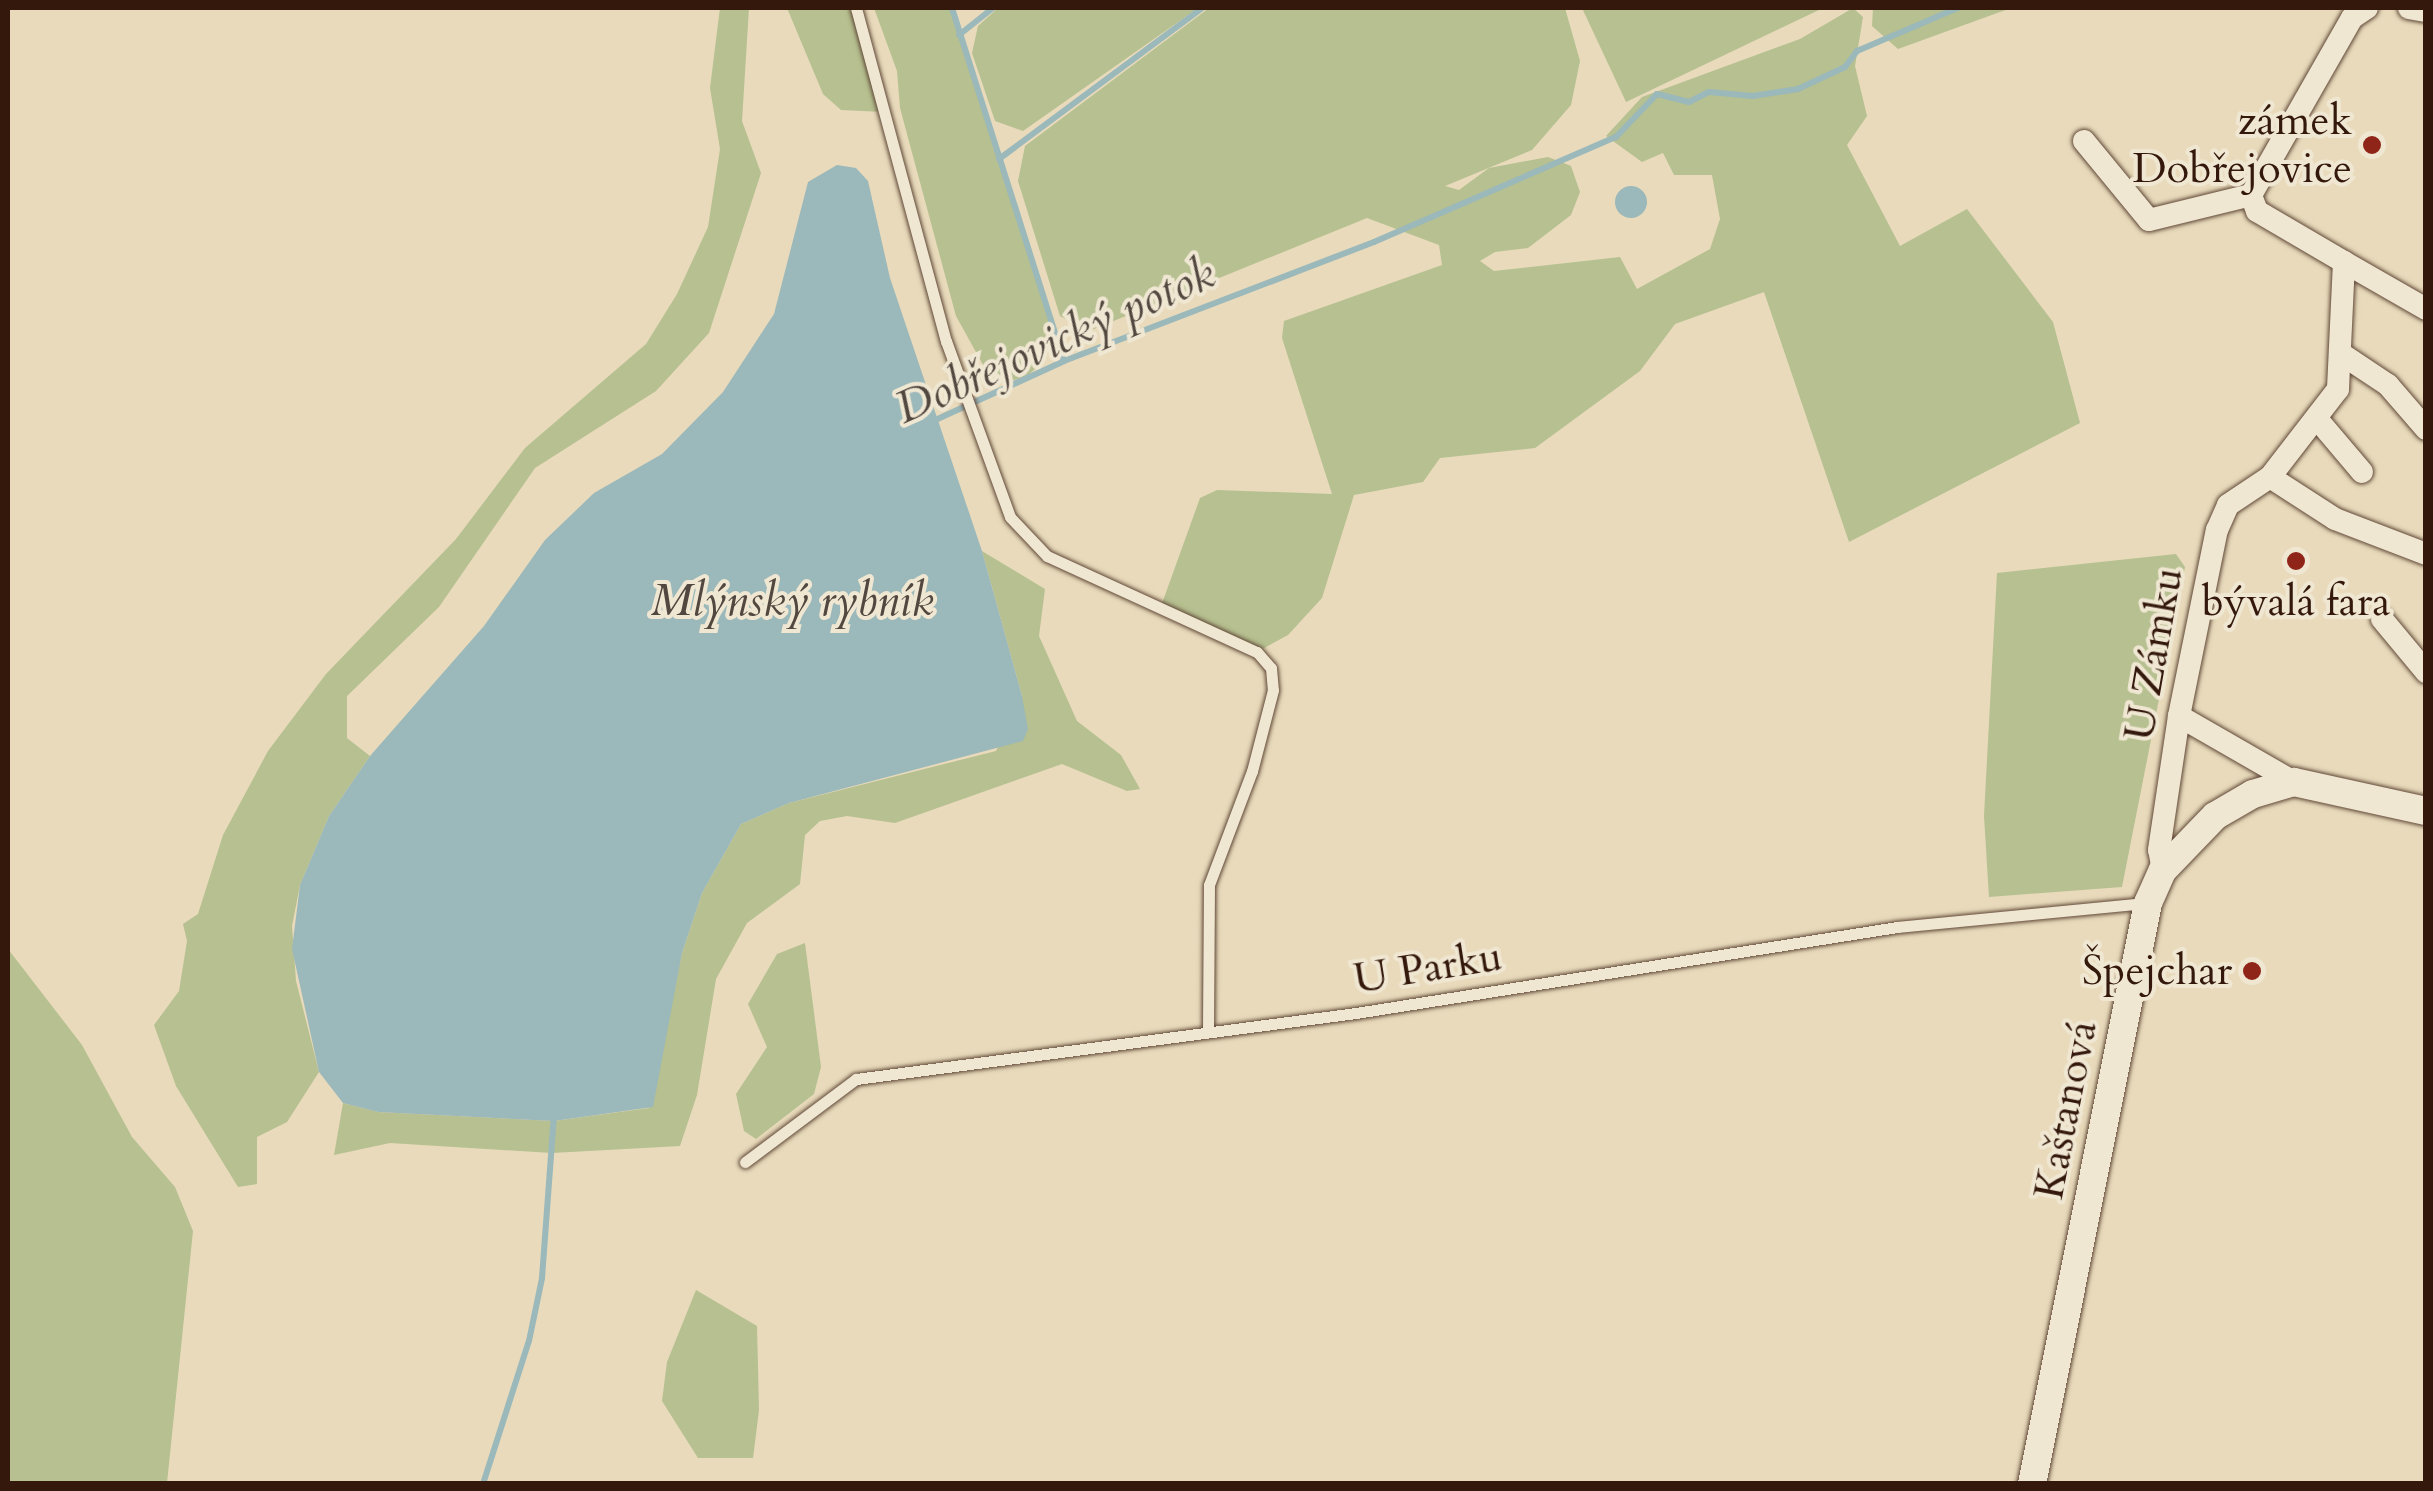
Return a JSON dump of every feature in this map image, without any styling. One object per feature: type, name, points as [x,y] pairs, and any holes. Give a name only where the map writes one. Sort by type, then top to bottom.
[{"type":"street","points":[[2084,141],[2149,220],[2251,195],[2352,18],[2367,8]]},
{"type":"street","points":[[2410,8],[2426,11]]},
{"type":"street","points":[[2251,195],[2257,210],[2426,309]]},
{"type":"street","name":"U Zámku","points":[[2162,870],[2159,850],[2179,716],[2217,530],[2245,488],[2270,477],[2318,420],[2338,389],[2344,262]]},
{"type":"street","points":[[2340,354],[2388,385],[2426,429]]},
{"type":"street","points":[[2318,420],[2362,472]]},
{"type":"street","points":[[2270,477],[2335,518],[2426,554]]},
{"type":"street","points":[[2382,619],[2426,672]]},
{"type":"street","points":[[2179,716],[2294,782],[2426,811]]},
{"type":"street","name":"Kaštanová","points":[[2032,1484],[2148,903],[2162,870],[2215,816],[2253,794],[2294,782]]},
{"type":"lane","points":[[856,8],[963,386],[1010,518],[1026,540],[1048,556],[1257,652],[1271,668],[1273,690],[1252,771],[1209,885],[1208,1031]]},
{"type":"lane","name":"U Parku","points":[[745,1162],[856,1079],[1208,1031],[1897,927],[2148,903]]},
{"type":"green space","points":[[720,8],[749,8],[742,121],[761,173],[709,333],[656,391],[535,468],[439,607],[347,696],[347,738],[370,756],[329,816],[300,885],[292,926],[296,981],[319,1072],[287,1122],[257,1137],[257,1184],[238,1187],[176,1086],[154,1025],[179,991],[187,941],[183,924],[198,914],[223,835],[268,751],[326,674],[456,539],[525,448],[646,344],[677,294],[708,227],[720,149],[710,88]]},
{"type":"green space","points":[[787,8],[852,8],[884,112],[841,110],[823,94]]},
{"type":"green space","points":[[874,8],[952,8],[1049,319],[1043,362],[1027,376],[1011,381],[987,372],[956,316],[900,108],[897,71]]},
{"type":"green space","points":[[998,8],[1198,8],[1023,131],[995,121],[972,53],[978,26]]},
{"type":"green space","points":[[1209,8],[1565,8],[1580,61],[1571,105],[1532,150],[1445,186],[1459,190],[1489,168],[1548,157],[1571,166],[1580,192],[1571,215],[1528,248],[1495,252],[1480,261],[1494,271],[1620,257],[1637,289],[1710,249],[1720,219],[1712,175],[1674,175],[1663,153],[1642,162],[1606,136],[1642,97],[1800,39],[1853,8],[1863,17],[1855,66],[1867,116],[1847,145],[1900,246],[1967,209],[2053,322],[2080,423],[1849,542],[1764,292],[1675,324],[1640,371],[1535,448],[1440,458],[1423,482],[1354,495],[1322,598],[1288,635],[1257,652],[1160,609],[1200,498],[1217,490],[1332,494],[1282,338],[1284,321],[1442,265],[1439,245],[1367,218],[1089,331],[1060,316],[1018,181],[1025,146]]},
{"type":"green space","points":[[1582,8],[1823,8],[1626,102]]},
{"type":"green space","points":[[1873,8],[2011,8],[1898,49],[1872,26]]},
{"type":"green space","points":[[982,551],[1045,589],[1039,636],[1077,721],[1121,755],[1140,789],[1127,791],[1062,764],[895,823],[847,816],[820,821],[805,835],[800,884],[747,923],[716,979],[697,1095],[680,1146],[552,1153],[390,1143],[334,1155],[343,1103],[378,1112],[554,1121],[649,1108],[682,953],[702,893],[741,824],[789,803],[996,751],[1022,696]]},
{"type":"green space","points":[[2176,554],[2185,567],[2122,887],[1989,897],[1984,816],[1997,573]]},
{"type":"green space","points":[[805,943],[821,1067],[814,1094],[756,1139],[744,1131],[736,1094],[767,1047],[748,1004],[777,954]]},
{"type":"green space","points":[[8,949],[82,1045],[132,1137],[175,1187],[193,1231],[167,1483],[8,1483]]},
{"type":"green space","points":[[696,1290],[757,1326],[759,1410],[753,1458],[698,1458],[662,1401],[667,1362]]},
{"type":"water","name":"Mlýnský rybník","points":[[837,165],[856,168],[868,181],[890,278],[982,551],[1022,696],[1028,729],[1023,741],[789,803],[741,824],[702,893],[682,953],[653,1107],[554,1121],[378,1112],[343,1103],[319,1072],[292,949],[300,885],[329,816],[370,756],[484,626],[545,540],[594,493],[662,454],[723,392],[774,314],[808,182]]},
{"type":"water","points":[[1631,186],[1642,191],[1647,202],[1642,213],[1631,218],[1620,213],[1615,202],[1620,191]]},
{"type":"waterway","points":[[952,8],[1064,361]]},
{"type":"waterway","points":[[959,35],[993,8]]},
{"type":"waterway","points":[[999,159],[1202,8]]},
{"type":"waterway","name":"Dobřejovický potok","points":[[931,422],[1064,361],[1374,242],[1616,137],[1657,94],[1689,102],[1709,92],[1753,96],[1798,89],[1845,67],[1857,51],[1958,8]]},
{"type":"waterway","name":"Dobřejovický potok","points":[[483,1484],[529,1341],[542,1278],[554,1114]]},
{"type":"place","name":"zámek Dobřejovice","points":[[2372,145]]},
{"type":"place","name":"bývalá fara","points":[[2296,561]]},
{"type":"place","name":"Špejchar","points":[[2252,971]]}]
